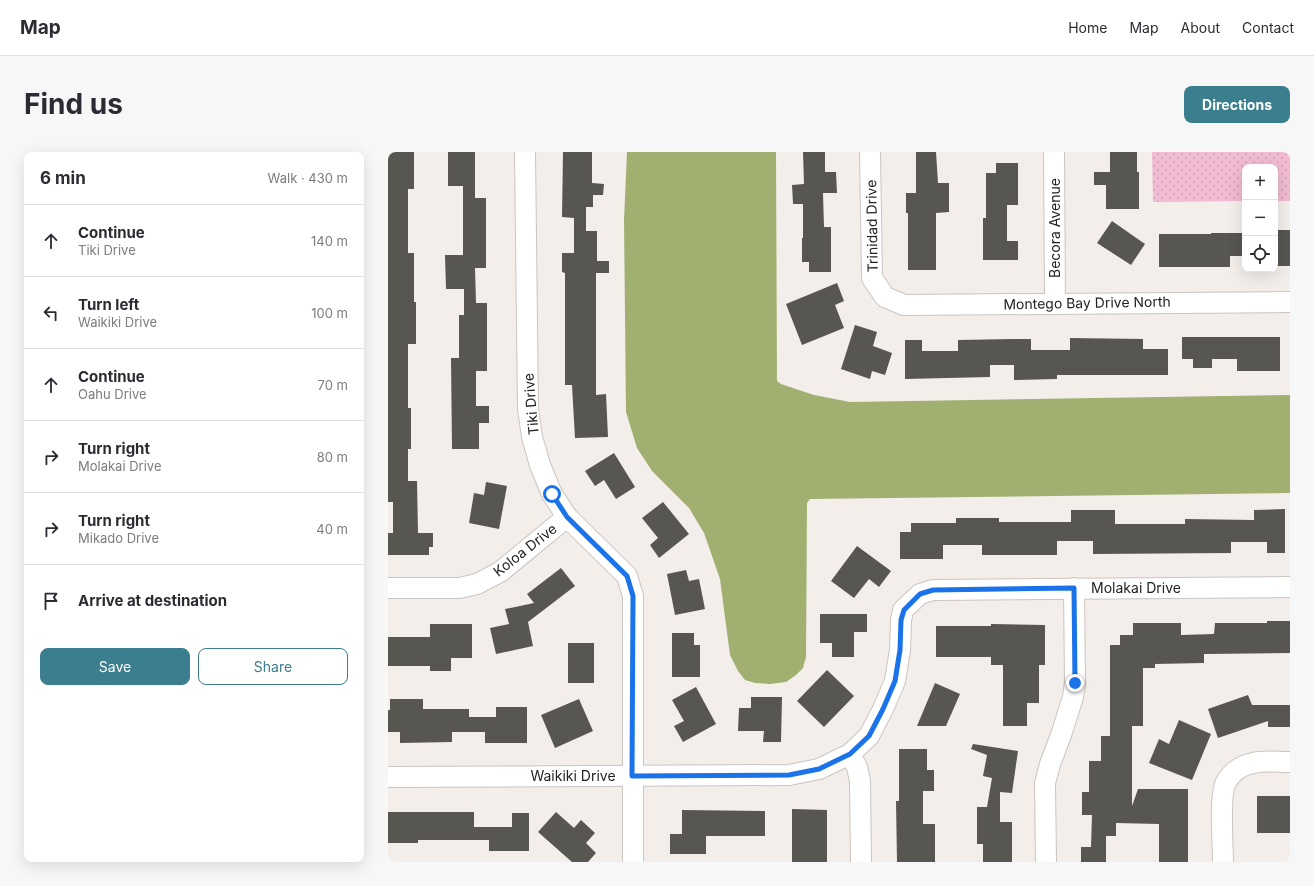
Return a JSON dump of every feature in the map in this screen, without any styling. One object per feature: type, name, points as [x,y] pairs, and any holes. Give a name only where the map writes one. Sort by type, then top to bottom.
[{"type":"street","name":"Tiki Drive","points":[[524,152],[528,409],[532,437],[540,466],[552,494],[567,517],[627,576],[633,596],[633,862]]},
{"type":"street","name":"Trinidad Drive","points":[[870,152],[872,278],[885,297]]},
{"type":"street","name":"Becora Avenue","points":[[1054,152],[1055,303]]},
{"type":"street","name":"Montego Bay Drive North","points":[[885,297],[904,305],[1290,302]]},
{"type":"street","name":"Koloa Drive","points":[[388,588],[459,588],[477,584],[500,572],[567,517]]},
{"type":"street","name":"Molakai Drive","points":[[913,600],[920,594],[933,590],[1290,587]]},
{"type":"street","points":[[1046,862],[1046,783],[1050,764],[1073,697],[1075,683],[1074,588]]},
{"type":"street","name":"Waikiki Drive","points":[[388,777],[789,775],[819,769],[850,754],[869,736],[895,681],[900,650],[901,620],[904,610],[913,600]]},
{"type":"street","points":[[850,754],[857,767],[860,781],[861,862]]},
{"type":"street","points":[[1223,862],[1223,795],[1226,783],[1233,773],[1242,766],[1254,762],[1290,762]]},
{"type":"shaded area","points":[[627,152],[776,152],[777,381],[781,384],[814,395],[850,402],[1290,395],[1290,493],[810,499],[807,503],[806,657],[803,668],[786,682],[770,684],[755,683],[745,680],[738,671],[730,655],[720,579],[704,533],[689,508],[652,471],[637,448],[626,412],[624,220]]},
{"type":"shaded area","points":[[1152,152],[1290,152],[1290,201],[1278,201],[1278,164],[1242,164],[1242,201],[1153,202]]},
{"type":"building","points":[[388,152],[414,152],[414,189],[408,189],[408,253],[414,253],[416,344],[408,344],[408,408],[411,408],[411,449],[408,449],[408,481],[417,481],[418,533],[433,533],[433,547],[429,547],[429,555],[388,555],[388,533],[393,533],[393,502],[388,502]]},
{"type":"building","points":[[448,152],[475,152],[475,198],[486,198],[486,268],[475,268],[476,303],[487,303],[487,371],[476,371],[476,406],[489,406],[489,423],[479,423],[479,449],[452,449],[451,358],[459,358],[459,315],[464,315],[464,289],[446,289],[445,255],[463,255],[463,186],[448,186]]},
{"type":"building","points":[[563,152],[592,152],[592,183],[604,184],[603,195],[593,195],[593,207],[586,207],[586,231],[597,231],[597,261],[609,261],[609,273],[596,273],[596,395],[606,394],[608,437],[575,438],[572,385],[565,385],[565,273],[562,272],[562,253],[574,253],[574,218],[562,217]]},
{"type":"building","points":[[803,152],[825,152],[825,172],[836,172],[837,193],[823,193],[824,227],[831,227],[831,272],[809,272],[809,262],[802,262],[803,204],[793,204],[792,185],[804,184]]},
{"type":"building","points":[[916,152],[936,152],[938,183],[949,183],[949,212],[936,213],[936,270],[908,270],[908,213],[906,213],[906,193],[916,193]]},
{"type":"building","points":[[1110,152],[1137,152],[1137,172],[1139,172],[1139,209],[1106,209],[1106,185],[1094,185],[1094,172],[1110,172]]},
{"type":"building","points":[[996,163],[1018,163],[1018,205],[1007,205],[1007,241],[1018,241],[1018,260],[983,260],[983,218],[986,218],[986,173],[996,173]]},
{"type":"building","points":[[1112,221],[1145,244],[1131,265],[1097,243]]},
{"type":"building","points":[[1278,230],[1290,230],[1290,266],[1278,266]]},
{"type":"building","points":[[1242,233],[1242,256],[1230,256],[1230,267],[1159,267],[1159,234]]},
{"type":"building","points":[[837,283],[844,301],[835,305],[844,328],[802,345],[786,304]]},
{"type":"building","points":[[855,325],[877,332],[873,346],[892,353],[885,375],[872,371],[870,379],[841,369]]},
{"type":"building","points":[[1182,337],[1280,337],[1280,371],[1237,371],[1237,359],[1212,359],[1212,368],[1193,368],[1193,359],[1182,359]]},
{"type":"building","points":[[1070,338],[1143,339],[1143,349],[1168,349],[1168,375],[1057,375],[1057,379],[1014,380],[1014,365],[990,365],[990,377],[905,379],[905,340],[922,340],[922,351],[958,351],[958,340],[1014,339],[1031,339],[1031,350],[1070,350]]},
{"type":"building","points":[[614,453],[635,487],[616,499],[604,480],[595,486],[585,471]]},
{"type":"building","points":[[486,482],[507,486],[499,529],[469,523],[474,493],[484,495]]},
{"type":"building","points":[[663,502],[689,534],[659,558],[650,545],[658,538],[642,518]]},
{"type":"building","points":[[1285,509],[1285,553],[1267,553],[1267,542],[1231,542],[1231,553],[1093,554],[1093,541],[1057,541],[1057,555],[982,555],[982,545],[943,545],[943,559],[900,559],[900,532],[911,532],[911,523],[956,523],[956,518],[999,518],[999,522],[1071,522],[1071,510],[1115,510],[1115,524],[1185,524],[1185,519],[1254,520],[1254,510]]},
{"type":"building","points":[[857,546],[891,571],[879,587],[869,579],[854,598],[831,581]]},
{"type":"building","points":[[561,568],[575,586],[528,622],[533,646],[496,654],[490,628],[509,624],[505,609],[534,603],[527,594]]},
{"type":"building","points":[[686,570],[689,581],[699,579],[705,609],[675,615],[667,574]]},
{"type":"building","points":[[820,614],[867,614],[867,632],[854,632],[854,657],[832,657],[832,643],[820,643]]},
{"type":"building","points":[[1267,621],[1290,621],[1290,653],[1204,654],[1204,663],[1155,664],[1155,668],[1143,668],[1143,726],[1132,726],[1132,806],[1138,789],[1188,789],[1188,862],[1159,862],[1159,824],[1116,823],[1116,836],[1106,836],[1106,862],[1081,862],[1081,847],[1091,847],[1092,815],[1082,815],[1082,792],[1089,792],[1089,761],[1101,761],[1101,736],[1110,736],[1110,645],[1120,645],[1120,635],[1133,635],[1133,623],[1181,623],[1181,635],[1214,634],[1215,623],[1267,623]]},
{"type":"building","points":[[430,624],[472,624],[472,658],[451,658],[451,671],[430,671],[430,666],[388,666],[388,637],[430,637]]},
{"type":"building","points":[[991,624],[1045,625],[1045,665],[1039,665],[1039,703],[1027,703],[1027,726],[1003,726],[1003,665],[991,665],[991,657],[936,657],[936,626],[991,626]]},
{"type":"building","points":[[672,633],[694,633],[694,645],[700,645],[700,677],[672,677]]},
{"type":"building","points":[[568,643],[594,643],[594,683],[568,683]]},
{"type":"building","points":[[827,670],[854,696],[824,727],[797,701]]},
{"type":"building","points":[[935,683],[960,694],[946,726],[917,726]]},
{"type":"building","points":[[696,687],[716,724],[683,742],[674,726],[684,721],[672,700]]},
{"type":"building","points":[[1248,695],[1252,705],[1290,705],[1290,727],[1268,727],[1268,721],[1218,738],[1208,709]]},
{"type":"building","points":[[751,697],[782,697],[781,742],[763,742],[764,731],[738,731],[739,708],[751,708]]},
{"type":"building","points":[[390,699],[423,699],[423,709],[469,709],[469,717],[496,717],[496,707],[527,707],[527,743],[485,743],[485,732],[452,732],[452,742],[400,743],[400,732],[388,732],[388,710],[390,710]]},
{"type":"building","points":[[579,699],[593,731],[555,748],[541,715]]},
{"type":"building","points":[[1179,720],[1211,734],[1192,780],[1149,763],[1159,739],[1169,744]]},
{"type":"building","points":[[973,744],[1018,751],[1012,793],[1000,792],[1000,822],[1012,822],[1012,862],[983,862],[983,844],[977,844],[977,807],[987,807],[992,778],[983,776],[987,755],[971,749]]},
{"type":"building","points":[[899,749],[927,749],[927,770],[934,770],[934,791],[923,791],[923,824],[935,824],[935,862],[897,862],[896,801],[899,801]]},
{"type":"building","points":[[1257,796],[1290,796],[1290,833],[1257,833]]},
{"type":"building","points":[[792,809],[827,810],[827,862],[792,862]]},
{"type":"building","points":[[682,810],[765,811],[765,836],[706,836],[706,854],[670,854],[670,834],[682,834]]},
{"type":"building","points":[[388,812],[474,812],[474,827],[512,827],[512,813],[529,813],[529,851],[489,851],[489,840],[418,840],[418,843],[388,843]]},
{"type":"building","points":[[556,812],[574,828],[581,820],[595,833],[586,843],[596,853],[588,862],[572,862],[538,832]]},
{"type":"route","points":[[552,494],[567,517],[627,576],[633,596],[632,776],[789,775],[819,769],[850,754],[869,736],[895,681],[900,650],[901,620],[904,610],[920,594],[933,590],[1074,588],[1075,683]]}]
